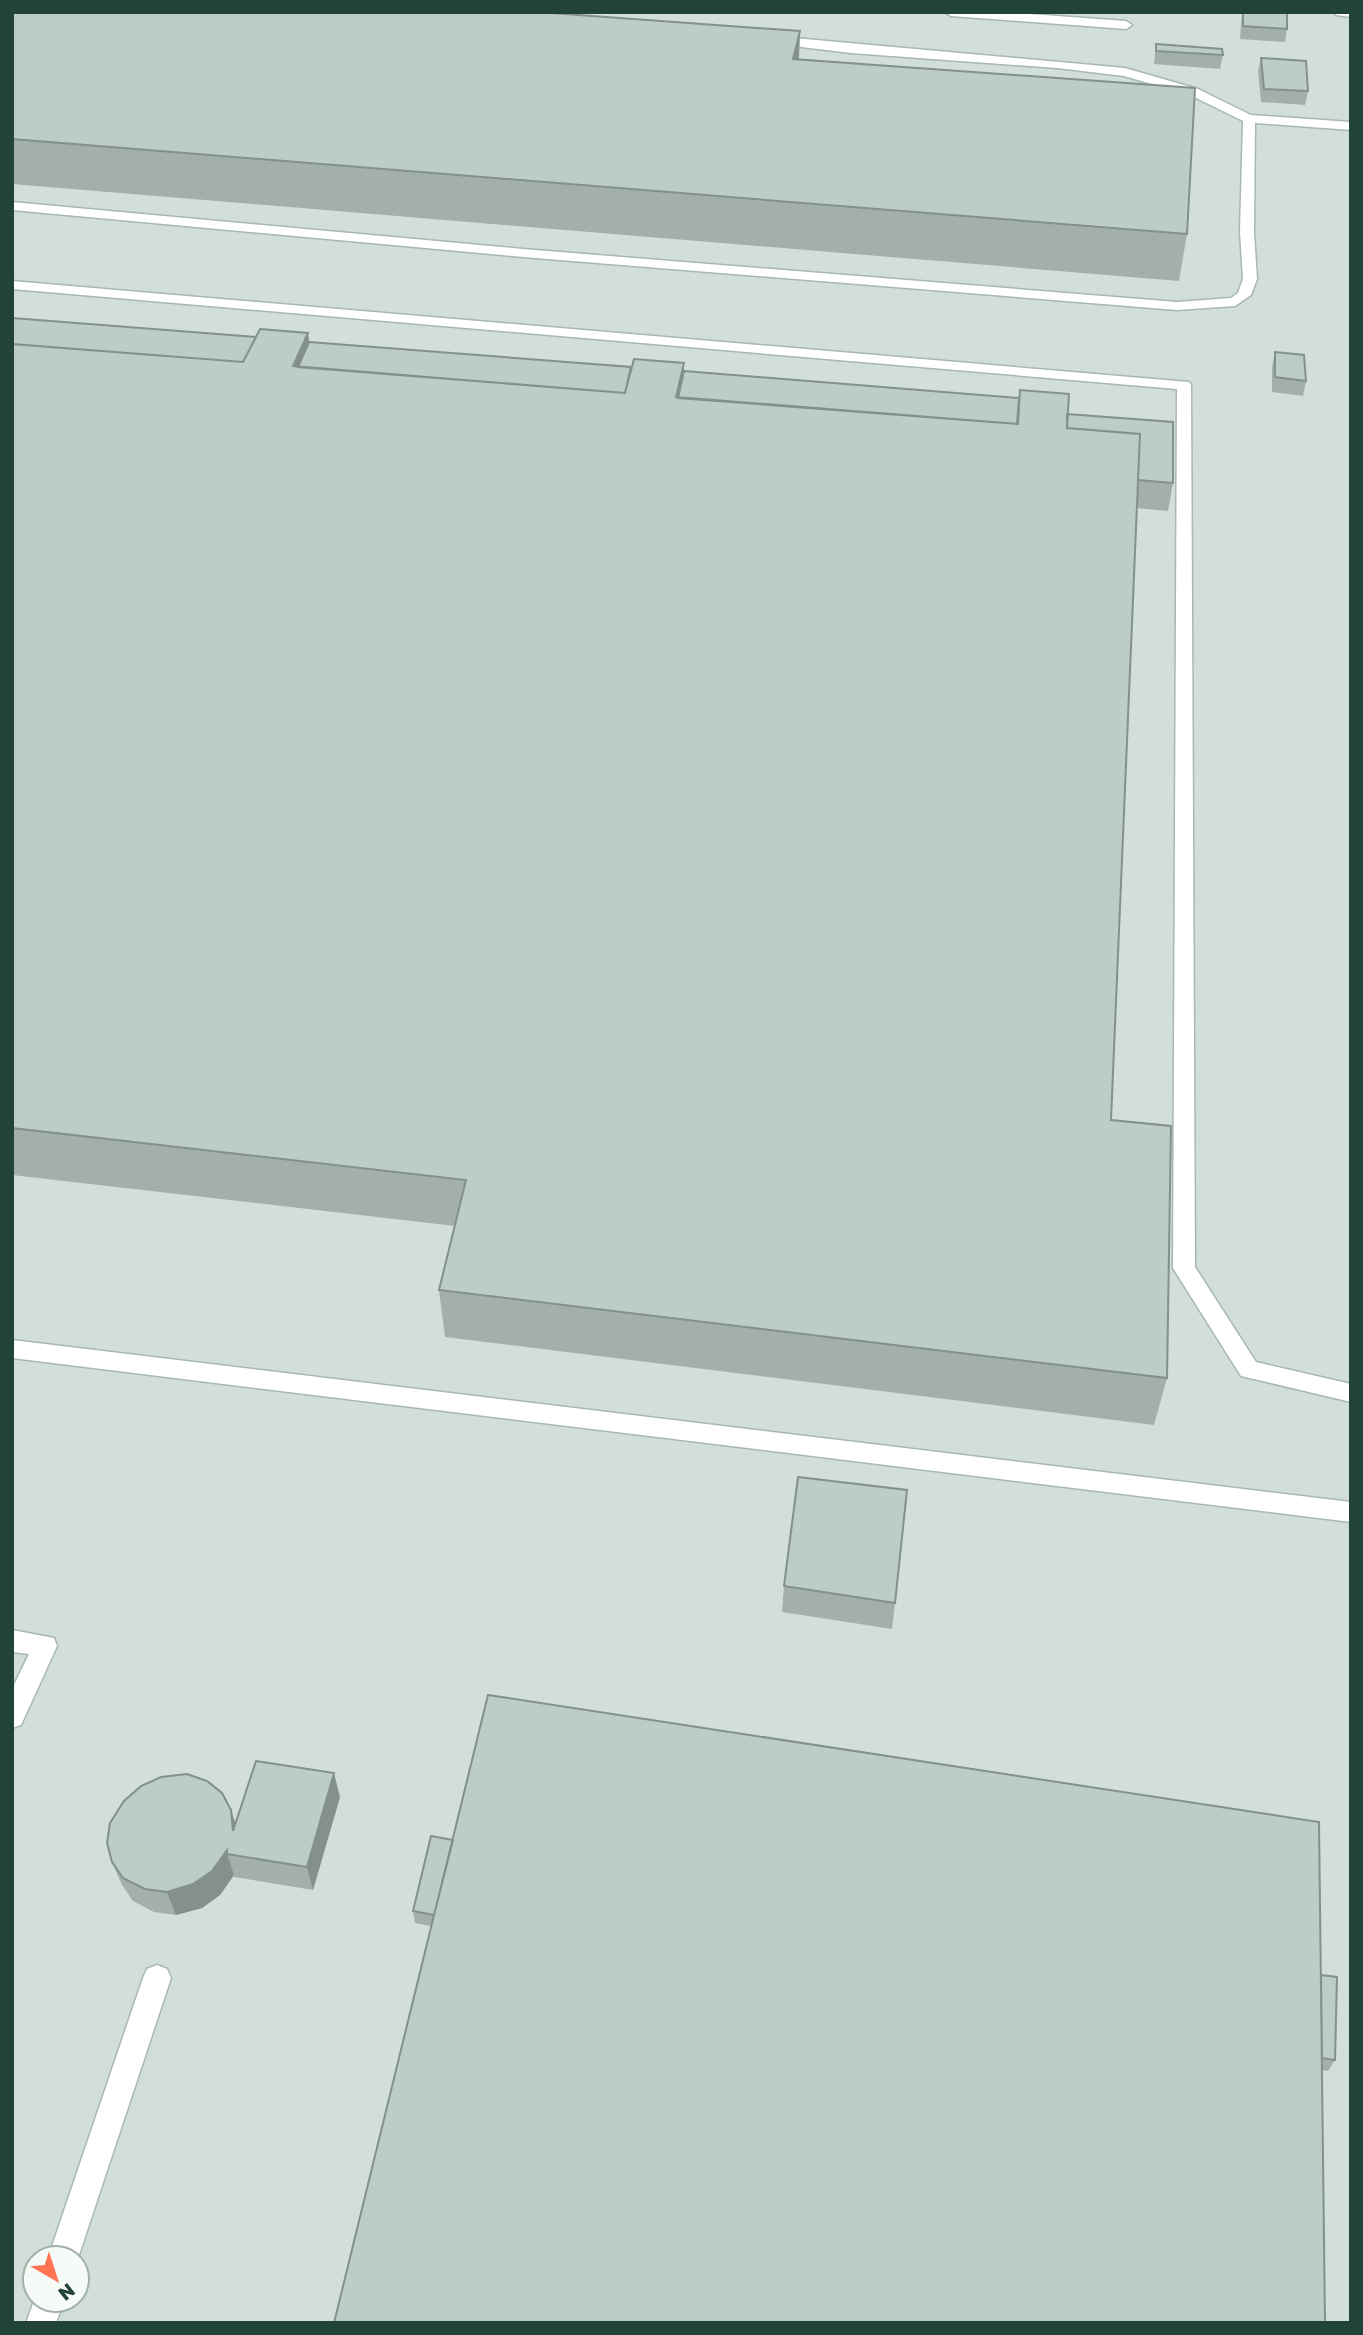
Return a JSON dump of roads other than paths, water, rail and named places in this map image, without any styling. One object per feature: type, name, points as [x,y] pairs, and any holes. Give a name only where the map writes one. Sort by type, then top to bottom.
[{"type":"lane","points":[[951,12],[1126,25]]},
{"type":"lane","points":[[1340,12],[1351,13]]},
{"type":"lane","points":[[752,39],[1125,72],[1170,83],[1194,92],[1232,113],[1249,118],[1351,126]]},
{"type":"lane","points":[[12,206],[523,253],[1177,306],[1214,305],[1235,302],[1244,295],[1250,279],[1247,232],[1249,118]]},
{"type":"lane","points":[[12,285],[1184,385],[1184,1268],[1249,1370],[1351,1394]]},
{"type":"lane","points":[[12,1349],[1351,1512]]},
{"type":"lane","points":[[12,1641],[45,1646],[12,1717]]},
{"type":"lane","points":[[68,2244],[157,1978]]}]
